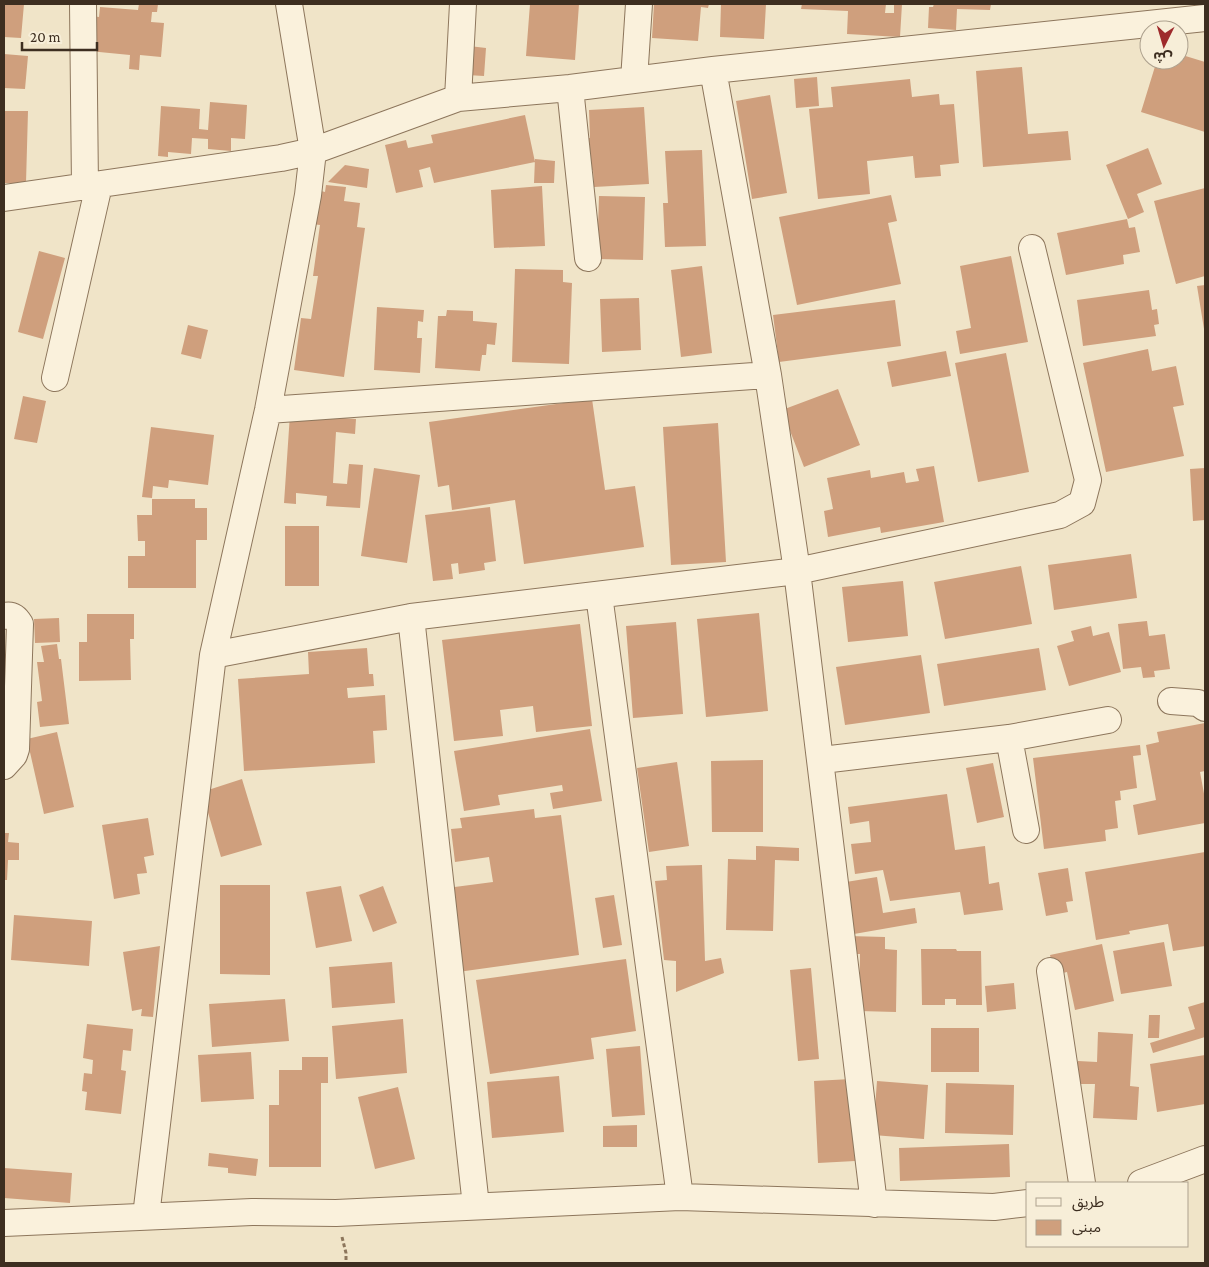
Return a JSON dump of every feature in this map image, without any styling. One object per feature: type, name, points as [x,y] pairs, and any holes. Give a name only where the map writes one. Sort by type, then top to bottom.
[{"type":"street","points":[[55,378],[92,186],[83,4]]},
{"type":"street","points":[[146,1216],[212,656],[268,410],[308,195],[313,152],[289,4]]},
{"type":"street","points":[[458,98],[463,4]]},
{"type":"street","points":[[634,80],[639,4]]},
{"type":"street","points":[[4,198],[313,152],[458,98],[570,88],[713,70],[1205,18]]},
{"type":"street","points":[[713,70],[768,375],[797,571],[822,760],[874,1204]]},
{"type":"street","points":[[570,88],[588,258]]},
{"type":"street","points":[[212,656],[411,618],[797,571],[1060,515],[1082,503],[1088,480],[1032,248]]},
{"type":"street","points":[[268,410],[768,375]]},
{"type":"street","points":[[599,595],[680,1197]]},
{"type":"street","points":[[4,616],[14,617],[20,624],[16,749],[14,755],[4,766]]},
{"type":"street","points":[[411,618],[476,1206]]},
{"type":"street","points":[[1171,701],[1198,703],[1205,708]]},
{"type":"street","points":[[822,760],[1009,738],[1108,720]]},
{"type":"street","points":[[1009,738],[1026,830]]},
{"type":"street","points":[[1050,971],[1082,1182]]},
{"type":"street","points":[[1144,1182],[1205,1159]]},
{"type":"street","points":[[4,1223],[252,1212],[336,1213],[680,1197],[994,1207],[1026,1203]]},
{"type":"path","points":[[346,1253],[346,1263]]},
{"type":"building","points":[[4,4],[24,4],[21,38],[4,37]]},
{"type":"building","points":[[139,4],[158,4],[157,12],[152,12],[151,22],[164,23],[161,57],[140,55],[139,70],[129,69],[130,55],[89,51],[92,16],[99,17],[100,7],[138,10]]},
{"type":"building","points":[[530,4],[579,4],[575,60],[526,56]]},
{"type":"building","points":[[654,4],[709,4],[708,8],[701,7],[698,41],[652,38]]},
{"type":"building","points":[[721,4],[766,4],[764,39],[720,37]]},
{"type":"building","points":[[802,4],[886,4],[885,13],[894,13],[894,4],[902,4],[900,37],[847,34],[848,11],[801,9]]},
{"type":"building","points":[[934,4],[991,4],[990,10],[957,9],[956,30],[928,28],[929,7],[933,7]]},
{"type":"building","points":[[469,46],[486,48],[484,76],[467,75]]},
{"type":"building","points":[[4,54],[28,56],[25,89],[4,88]]},
{"type":"building","points":[[1189,57],[1205,62],[1205,132],[1141,112],[1154,70],[1189,70]]},
{"type":"building","points":[[1022,67],[1028,134],[1068,131],[1071,160],[983,167],[976,71]]},
{"type":"building","points":[[817,77],[819,106],[796,108],[794,79]]},
{"type":"building","points":[[910,79],[912,97],[939,94],[940,105],[954,104],[959,163],[940,165],[941,176],[915,178],[913,156],[867,161],[870,194],[818,199],[809,109],[833,107],[831,87]]},
{"type":"building","points":[[770,95],[787,193],[752,199],[736,101]]},
{"type":"building","points":[[210,102],[247,105],[245,139],[231,138],[231,151],[208,149],[208,139],[192,138],[191,154],[168,152],[168,157],[158,156],[161,106],[200,109],[199,129],[208,130]]},
{"type":"building","points":[[644,107],[649,184],[594,187],[593,170],[588,170],[587,138],[590,138],[589,110]]},
{"type":"building","points":[[4,111],[28,111],[26,183],[4,183]]},
{"type":"building","points":[[525,115],[535,162],[434,183],[430,167],[419,170],[423,187],[396,193],[385,145],[406,140],[408,148],[433,143],[431,135]]},
{"type":"building","points":[[1148,148],[1162,184],[1137,194],[1144,212],[1128,219],[1106,165]]},
{"type":"building","points":[[702,150],[706,246],[665,247],[663,203],[668,203],[665,151]]},
{"type":"building","points":[[535,159],[555,161],[554,183],[534,183]]},
{"type":"building","points":[[345,165],[369,169],[367,188],[328,182]]},
{"type":"building","points":[[326,185],[346,187],[344,201],[360,203],[357,227],[365,228],[344,377],[294,370],[301,318],[311,319],[318,276],[313,276],[320,225],[312,224],[317,190],[325,192]]},
{"type":"building","points":[[542,186],[545,246],[494,248],[491,190]]},
{"type":"building","points":[[1205,188],[1205,276],[1176,284],[1154,201]]},
{"type":"building","points":[[891,195],[897,221],[888,223],[901,284],[797,305],[779,217]]},
{"type":"building","points":[[599,196],[645,197],[643,260],[597,259]]},
{"type":"building","points":[[1127,219],[1129,228],[1135,227],[1140,252],[1123,255],[1124,264],[1066,275],[1057,233]]},
{"type":"building","points":[[39,251],[65,258],[43,339],[18,332]]},
{"type":"building","points":[[1011,256],[1028,342],[960,354],[956,331],[971,328],[960,266]]},
{"type":"building","points":[[702,266],[712,353],[681,357],[671,270]]},
{"type":"building","points":[[515,269],[563,270],[563,282],[572,283],[569,364],[512,362]]},
{"type":"building","points":[[1205,285],[1205,329],[1204,329],[1197,286]]},
{"type":"building","points":[[1149,290],[1152,310],[1157,309],[1159,324],[1154,325],[1156,336],[1083,346],[1077,300]]},
{"type":"building","points":[[639,298],[641,350],[602,352],[600,299]]},
{"type":"building","points":[[895,300],[901,346],[779,362],[773,315]]},
{"type":"building","points":[[377,307],[424,310],[423,322],[418,321],[417,338],[422,338],[420,373],[374,370]]},
{"type":"building","points":[[447,310],[473,311],[473,321],[497,323],[495,345],[487,344],[486,355],[482,355],[480,371],[435,368],[438,316],[446,316]]},
{"type":"building","points":[[188,325],[208,330],[201,359],[181,354]]},
{"type":"building","points":[[1148,349],[1152,371],[1176,366],[1184,405],[1173,407],[1184,456],[1106,472],[1083,363]]},
{"type":"building","points":[[946,351],[951,376],[892,387],[887,362]]},
{"type":"building","points":[[1006,353],[1029,472],[978,482],[955,363]]},
{"type":"building","points":[[838,389],[860,445],[804,467],[782,410]]},
{"type":"building","points":[[23,396],[46,401],[37,443],[14,439]]},
{"type":"building","points":[[592,399],[605,490],[635,486],[644,547],[524,564],[515,500],[452,510],[449,485],[438,487],[429,422]]},
{"type":"building","points":[[290,414],[356,419],[355,434],[336,432],[333,483],[347,484],[349,464],[363,465],[360,508],[326,506],[327,496],[296,493],[296,504],[284,503]]},
{"type":"building","points":[[718,423],[726,562],[671,565],[663,427]]},
{"type":"building","points":[[151,427],[214,435],[208,485],[169,480],[168,488],[153,486],[152,498],[142,497]]},
{"type":"building","points":[[934,466],[944,522],[881,533],[880,527],[828,537],[824,511],[833,509],[827,478],[870,470],[871,478],[904,472],[906,483],[919,481],[916,469]]},
{"type":"building","points":[[374,468],[420,475],[407,563],[361,556]]},
{"type":"building","points":[[1205,468],[1205,520],[1193,521],[1190,469]]},
{"type":"building","points":[[152,499],[195,499],[195,508],[207,508],[207,540],[196,540],[196,588],[128,588],[128,556],[145,556],[145,541],[138,541],[137,515],[152,515]]},
{"type":"building","points":[[490,507],[496,561],[484,563],[485,570],[459,574],[458,563],[451,564],[453,579],[433,581],[425,515]]},
{"type":"building","points":[[285,526],[319,526],[319,586],[285,586]]},
{"type":"building","points":[[1131,554],[1137,598],[1054,610],[1048,565]]},
{"type":"building","points":[[1021,566],[1032,624],[945,639],[934,582]]},
{"type":"building","points":[[903,581],[908,636],[848,642],[842,587]]},
{"type":"building","points":[[759,613],[768,711],[706,717],[697,619]]},
{"type":"building","points":[[87,614],[134,614],[134,639],[130,639],[131,680],[79,681],[79,642],[87,642]]},
{"type":"building","points":[[59,618],[60,642],[35,643],[34,619]]},
{"type":"building","points":[[1147,621],[1149,636],[1165,634],[1170,669],[1154,671],[1155,677],[1143,678],[1141,667],[1123,669],[1118,624]]},
{"type":"building","points":[[676,622],[683,714],[633,718],[626,626]]},
{"type":"building","points":[[580,624],[592,726],[536,732],[533,706],[500,710],[503,736],[454,741],[442,640]]},
{"type":"building","points":[[1091,626],[1093,636],[1109,632],[1121,672],[1069,686],[1057,646],[1074,641],[1071,631]]},
{"type":"building","points":[[57,644],[59,659],[61,659],[69,724],[40,727],[37,702],[42,701],[37,662],[44,662],[41,646]]},
{"type":"building","points":[[367,648],[369,674],[373,674],[374,686],[347,688],[348,698],[385,695],[387,730],[373,731],[375,763],[244,771],[238,679],[309,674],[308,652]]},
{"type":"building","points":[[1039,648],[1046,690],[944,706],[937,664]]},
{"type":"building","points":[[921,655],[930,713],[845,725],[836,667]]},
{"type":"building","points":[[1205,723],[1205,771],[1200,772],[1205,799],[1205,823],[1138,835],[1133,805],[1156,800],[1146,745],[1159,742],[1157,732]]},
{"type":"building","points":[[590,729],[602,801],[553,809],[550,793],[563,791],[562,785],[498,795],[500,805],[464,811],[454,751]]},
{"type":"building","points":[[57,732],[74,807],[44,814],[27,739]]},
{"type":"building","points":[[1140,745],[1141,755],[1133,756],[1137,788],[1120,791],[1121,800],[1115,801],[1118,828],[1105,830],[1106,841],[1044,849],[1033,758]]},
{"type":"building","points":[[763,760],[763,832],[712,832],[711,761]]},
{"type":"building","points":[[677,762],[689,846],[649,852],[637,768]]},
{"type":"building","points":[[993,763],[1004,817],[977,823],[966,768]]},
{"type":"building","points":[[242,779],[262,845],[221,857],[202,792]]},
{"type":"building","points":[[947,794],[955,850],[985,846],[989,884],[999,882],[1003,910],[964,915],[960,892],[890,901],[883,870],[855,874],[851,844],[871,842],[869,821],[850,824],[848,807]]},
{"type":"building","points":[[534,809],[535,818],[561,815],[579,955],[458,972],[447,888],[493,882],[489,857],[455,862],[451,829],[462,828],[460,818]]},
{"type":"building","points":[[148,818],[154,855],[144,857],[147,873],[137,874],[140,894],[114,899],[102,825]]},
{"type":"building","points":[[4,833],[9,833],[8,842],[19,843],[19,860],[8,860],[7,880],[4,880]]},
{"type":"building","points":[[756,846],[799,848],[799,861],[775,860],[773,931],[726,930],[728,859],[756,860]]},
{"type":"building","points":[[1205,852],[1205,946],[1173,951],[1168,924],[1129,931],[1130,934],[1096,940],[1085,872]]},
{"type":"building","points":[[702,865],[705,961],[721,958],[724,973],[676,992],[676,961],[664,960],[655,881],[667,880],[666,866]]},
{"type":"building","points":[[1068,868],[1073,901],[1066,902],[1068,912],[1046,916],[1038,873]]},
{"type":"building","points":[[877,877],[883,913],[915,908],[917,923],[854,934],[846,882]]},
{"type":"building","points":[[220,885],[270,885],[270,975],[220,974]]},
{"type":"building","points":[[341,886],[352,941],[316,948],[306,892]]},
{"type":"building","points":[[383,886],[397,923],[373,932],[359,895]]},
{"type":"building","points":[[614,895],[622,945],[603,948],[595,898]]},
{"type":"building","points":[[14,915],[92,921],[89,966],[11,960]]},
{"type":"building","points":[[849,936],[885,937],[885,949],[897,950],[896,1012],[859,1011],[860,954],[849,954]]},
{"type":"building","points":[[1164,942],[1172,986],[1121,994],[1113,951]]},
{"type":"building","points":[[1102,944],[1114,1001],[1075,1010],[1067,972],[1055,975],[1050,955]]},
{"type":"building","points":[[160,946],[153,1017],[141,1016],[142,1009],[132,1011],[123,952]]},
{"type":"building","points":[[921,949],[981,951],[982,1005],[956,1005],[956,999],[945,999],[945,1005],[922,1005]]},
{"type":"building","points":[[626,959],[636,1031],[591,1038],[594,1059],[490,1074],[476,980]]},
{"type":"building","points":[[392,962],[395,1003],[332,1008],[329,967]]},
{"type":"building","points":[[811,968],[819,1059],[798,1061],[790,970]]},
{"type":"building","points":[[1014,983],[1016,1009],[987,1012],[985,986]]},
{"type":"building","points":[[285,999],[289,1041],[212,1047],[209,1004]]},
{"type":"building","points":[[1205,1002],[1205,1037],[1153,1053],[1150,1043],[1195,1029],[1188,1007]]},
{"type":"building","points":[[1149,1015],[1160,1015],[1159,1038],[1148,1038]]},
{"type":"building","points":[[403,1019],[407,1073],[336,1079],[332,1026]]},
{"type":"building","points":[[87,1024],[133,1029],[131,1051],[123,1050],[121,1070],[126,1071],[121,1114],[85,1110],[87,1092],[82,1091],[84,1073],[92,1074],[93,1060],[83,1058]]},
{"type":"building","points":[[931,1028],[979,1028],[979,1072],[931,1072]]},
{"type":"building","points":[[1098,1032],[1133,1034],[1130,1086],[1139,1087],[1137,1120],[1093,1118],[1095,1084],[1077,1084],[1078,1061],[1097,1062]]},
{"type":"building","points":[[640,1046],[645,1115],[612,1117],[606,1049]]},
{"type":"building","points":[[251,1052],[254,1099],[201,1102],[198,1055]]},
{"type":"building","points":[[1205,1055],[1205,1104],[1157,1112],[1150,1064]]},
{"type":"building","points":[[302,1057],[328,1057],[328,1083],[321,1083],[321,1167],[269,1167],[269,1105],[279,1105],[279,1070],[302,1070]]},
{"type":"building","points":[[559,1076],[564,1132],[492,1138],[487,1082]]},
{"type":"building","points":[[851,1079],[855,1161],[818,1163],[814,1081]]},
{"type":"building","points":[[877,1081],[928,1085],[924,1139],[873,1135]]},
{"type":"building","points":[[946,1083],[1014,1085],[1013,1135],[945,1133]]},
{"type":"building","points":[[398,1087],[415,1159],[375,1169],[358,1097]]},
{"type":"building","points":[[637,1125],[637,1147],[603,1147],[603,1126]]},
{"type":"building","points":[[1009,1144],[1010,1177],[900,1181],[899,1148]]},
{"type":"building","points":[[209,1153],[258,1159],[256,1176],[228,1173],[228,1168],[208,1166]]},
{"type":"building","points":[[4,1168],[72,1173],[70,1203],[4,1198]]}]
